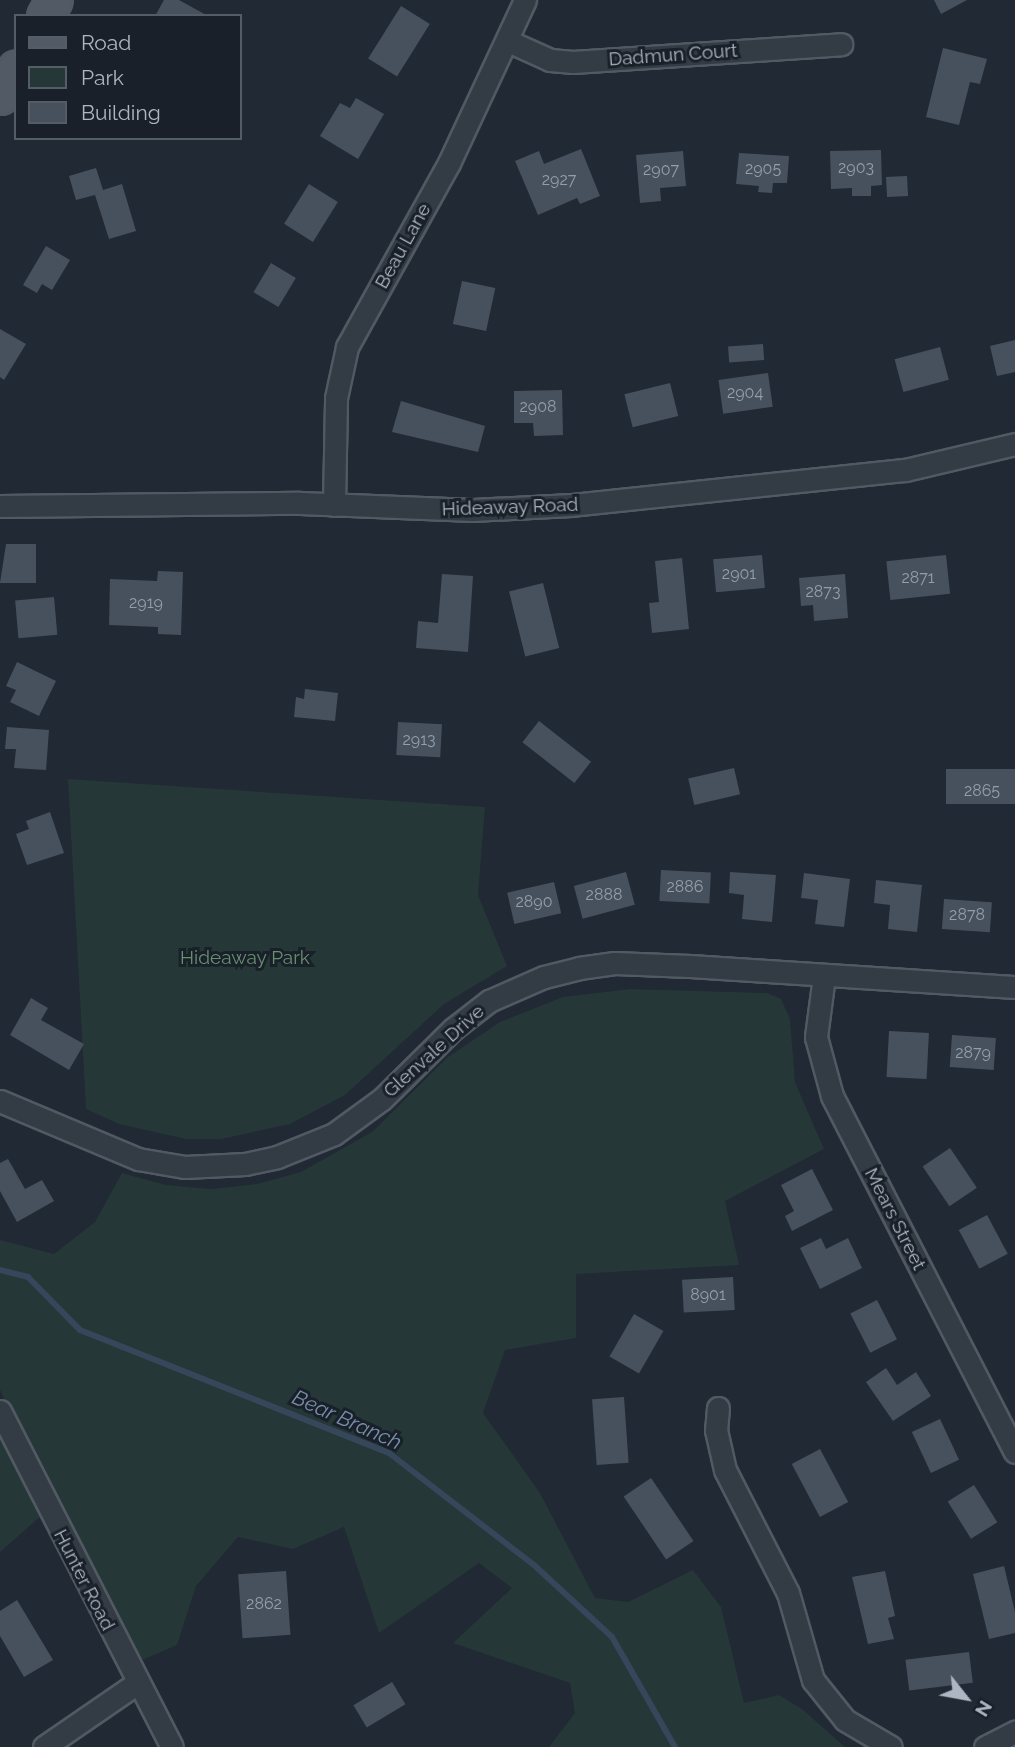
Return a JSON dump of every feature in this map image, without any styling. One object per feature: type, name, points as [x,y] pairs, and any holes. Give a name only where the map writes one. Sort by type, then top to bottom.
[{"type":"main road","points":[[0,96],[14,72]]},
{"type":"street","name":"Beau Lane","points":[[334,505],[336,398],[347,347],[449,163],[526,0]]},
{"type":"street","name":"Dadmun Court","points":[[508,41],[550,60],[573,62],[841,44]]},
{"type":"street","name":"Hideaway Road","points":[[0,506],[144,502],[473,510],[583,504],[905,470],[1015,444]]},
{"type":"street","name":"Glenvale Drive","points":[[0,1101],[138,1159],[185,1167],[245,1164],[277,1157],[334,1134],[382,1099],[474,1012],[544,976],[615,963],[1015,987]]},
{"type":"street","name":"Mears Street","points":[[824,976],[816,1037],[832,1096],[1006,1415],[1015,1452]]},
{"type":"street","points":[[718,1408],[719,1454],[788,1593],[813,1680],[845,1720],[891,1747]]},
{"type":"street","name":"Hunter Road","points":[[0,1411],[137,1683],[173,1747]]},
{"type":"street","points":[[44,1747],[137,1683]]},
{"type":"green space","name":"Hideaway Park","points":[[68,779],[485,807],[478,895],[507,966],[444,1004],[345,1095],[290,1124],[221,1139],[186,1139],[119,1124],[86,1109]]},
{"type":"green space","points":[[630,989],[767,993],[781,999],[790,1019],[795,1082],[824,1149],[725,1201],[739,1265],[576,1274],[576,1338],[505,1350],[483,1413],[540,1493],[595,1598],[628,1602],[693,1570],[721,1607],[744,1703],[779,1695],[802,1709],[845,1747],[549,1747],[575,1713],[570,1683],[453,1643],[512,1588],[479,1563],[379,1633],[344,1527],[293,1549],[238,1537],[196,1586],[177,1645],[135,1663],[0,1390],[0,1240],[54,1254],[95,1222],[122,1173],[166,1185],[212,1189],[257,1184],[301,1172],[372,1132],[448,1057],[500,1022],[563,997]]},
{"type":"green space","points":[[0,1436],[41,1516],[0,1552]]},
{"type":"building","points":[[164,0],[179,0],[204,14],[156,14]]},
{"type":"building","points":[[934,0],[967,0],[941,14]]},
{"type":"building","points":[[401,6],[430,24],[397,77],[368,59]]},
{"type":"building","points":[[943,48],[987,59],[980,84],[970,82],[959,125],[926,117]]},
{"type":"building","points":[[356,98],[384,114],[358,159],[320,136],[340,103],[350,108]]},
{"type":"building","points":[[581,149],[600,196],[580,204],[577,198],[538,215],[515,161],[539,151],[544,164]]},
{"type":"building","points":[[881,150],[882,185],[871,186],[871,196],[852,196],[852,188],[831,189],[830,151]]},
{"type":"building","points":[[683,151],[686,186],[660,188],[661,201],[640,203],[636,155]]},
{"type":"building","points":[[739,153],[789,156],[787,183],[773,183],[772,193],[758,192],[759,186],[736,184]]},
{"type":"building","points":[[96,168],[103,190],[122,184],[136,231],[109,239],[95,195],[76,200],[69,176]]},
{"type":"building","points":[[907,176],[908,196],[887,197],[886,177]]},
{"type":"building","points":[[309,184],[338,202],[313,242],[284,224]]},
{"type":"building","points":[[46,246],[70,260],[52,290],[42,284],[37,293],[23,285]]},
{"type":"building","points":[[271,263],[296,278],[278,307],[253,292]]},
{"type":"building","points":[[462,281],[495,288],[486,331],[453,324]]},
{"type":"building","points":[[0,329],[26,344],[4,380],[0,377]]},
{"type":"building","points":[[1015,340],[1015,372],[997,376],[990,346]]},
{"type":"building","points":[[763,344],[764,360],[729,362],[728,346]]},
{"type":"building","points":[[940,347],[949,380],[903,392],[895,359]]},
{"type":"building","points":[[768,373],[773,407],[723,414],[718,380]]},
{"type":"building","points":[[670,383],[678,416],[633,427],[624,394]]},
{"type":"building","points":[[562,390],[563,435],[534,436],[533,423],[514,423],[514,391]]},
{"type":"building","points":[[401,401],[485,426],[478,452],[392,432]]},
{"type":"building","points":[[6,544],[36,544],[36,583],[0,583]]},
{"type":"building","points":[[762,555],[765,588],[716,592],[713,559]]},
{"type":"building","points":[[946,555],[950,594],[890,600],[886,561]]},
{"type":"building","points":[[682,558],[689,629],[652,633],[649,603],[659,602],[655,561]]},
{"type":"building","points":[[158,571],[183,572],[181,635],[158,634],[158,627],[109,625],[110,579],[157,581]]},
{"type":"building","points":[[442,574],[473,576],[468,652],[416,648],[418,621],[438,623]]},
{"type":"building","points":[[845,574],[848,618],[814,621],[813,605],[801,606],[799,578]]},
{"type":"building","points":[[543,583],[559,648],[525,656],[509,591]]},
{"type":"building","points":[[54,597],[57,635],[18,638],[15,600]]},
{"type":"building","points":[[17,662],[56,681],[39,716],[10,702],[16,690],[6,686]]},
{"type":"building","points":[[305,689],[338,693],[335,721],[294,717],[296,697],[304,699]]},
{"type":"building","points":[[539,721],[591,762],[574,783],[522,742]]},
{"type":"building","points":[[398,722],[442,724],[440,757],[396,755]]},
{"type":"building","points":[[7,727],[49,730],[46,770],[14,768],[16,749],[5,749]]},
{"type":"building","points":[[734,768],[740,794],[694,805],[688,779]]},
{"type":"building","points":[[946,769],[1015,769],[1015,804],[946,804]]},
{"type":"building","points":[[50,812],[64,853],[27,865],[16,834],[29,829],[26,821]]},
{"type":"building","points":[[661,870],[711,873],[709,904],[659,901]]},
{"type":"building","points":[[626,872],[635,905],[583,919],[574,886]]},
{"type":"building","points":[[730,872],[776,875],[772,922],[742,919],[744,895],[729,893]]},
{"type":"building","points":[[804,873],[850,879],[844,927],[815,924],[818,900],[801,898]]},
{"type":"building","points":[[876,880],[922,885],[917,932],[888,929],[890,905],[874,903]]},
{"type":"building","points":[[554,882],[561,913],[514,924],[507,893]]},
{"type":"building","points":[[944,899],[992,902],[990,932],[942,929]]},
{"type":"building","points":[[31,998],[48,1008],[41,1020],[84,1044],[69,1070],[10,1035]]},
{"type":"building","points":[[889,1031],[929,1033],[927,1079],[887,1077]]},
{"type":"building","points":[[952,1035],[996,1038],[994,1070],[950,1067]]},
{"type":"building","points":[[950,1148],[977,1188],[949,1206],[923,1166]]},
{"type":"building","points":[[8,1159],[25,1189],[42,1180],[54,1201],[17,1222],[0,1191],[0,1163]]},
{"type":"building","points":[[812,1169],[833,1210],[792,1231],[785,1216],[794,1211],[781,1185]]},
{"type":"building","points":[[987,1215],[1008,1254],[979,1269],[959,1230]]},
{"type":"building","points":[[821,1238],[826,1249],[848,1238],[862,1268],[820,1289],[800,1248]]},
{"type":"building","points":[[733,1277],[735,1310],[684,1313],[682,1280]]},
{"type":"building","points":[[877,1300],[897,1339],[870,1353],[850,1314]]},
{"type":"building","points":[[634,1314],[663,1331],[639,1373],[610,1356]]},
{"type":"building","points":[[886,1368],[897,1385],[916,1372],[931,1396],[893,1421],[866,1382]]},
{"type":"building","points":[[624,1397],[629,1463],[597,1465],[592,1399]]},
{"type":"building","points":[[940,1419],[959,1460],[931,1473],[912,1432]]},
{"type":"building","points":[[820,1449],[848,1502],[820,1517],[792,1464]]},
{"type":"building","points":[[651,1478],[693,1541],[666,1559],[624,1496]]},
{"type":"building","points":[[974,1485],[997,1522],[971,1539],[948,1501]]},
{"type":"building","points":[[1004,1566],[1015,1612],[1015,1633],[989,1639],[973,1574]]},
{"type":"building","points":[[286,1571],[290,1635],[243,1638],[238,1574]]},
{"type":"building","points":[[885,1571],[895,1616],[888,1618],[894,1639],[868,1644],[852,1577]]},
{"type":"building","points":[[17,1600],[53,1660],[24,1677],[0,1636],[0,1611]]},
{"type":"building","points":[[969,1652],[973,1683],[909,1691],[905,1660]]},
{"type":"building","points":[[392,1682],[405,1704],[367,1727],[353,1705]]},
{"type":"waterway","name":"Bear Branch","points":[[0,1270],[28,1277],[80,1330],[389,1453],[534,1565],[612,1637],[675,1747]]}]
